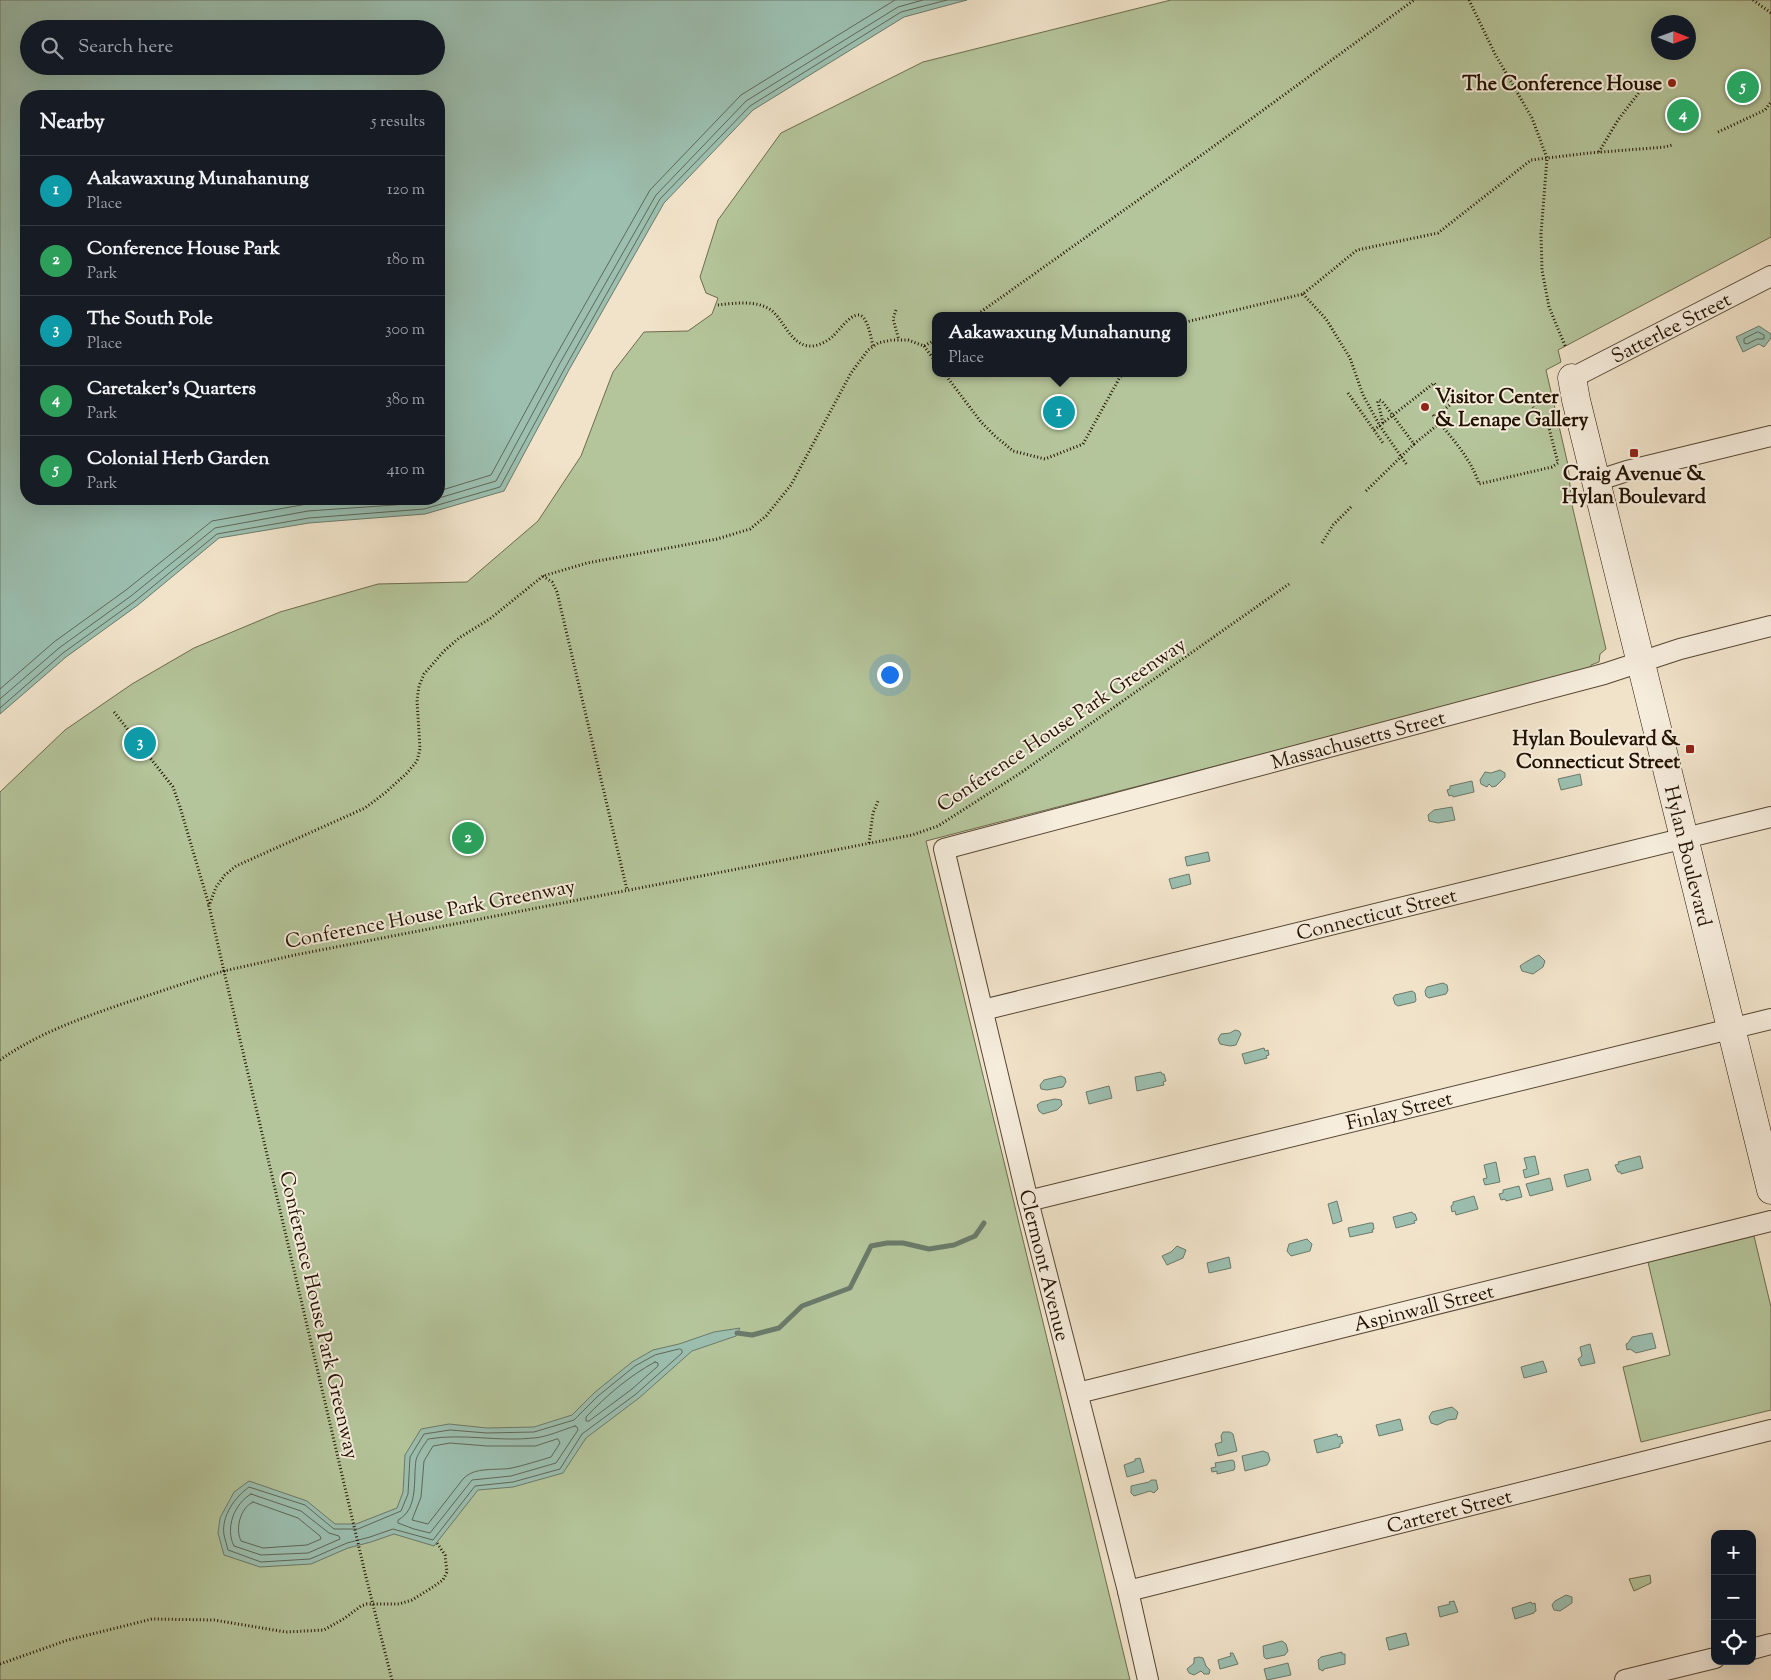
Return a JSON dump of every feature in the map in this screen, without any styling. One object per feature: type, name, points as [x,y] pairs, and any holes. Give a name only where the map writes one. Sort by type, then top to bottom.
[{"type":"street","name":"Satterlee Street","points":[[1572,378],[1771,276]]},
{"type":"street","name":"Hylan Boulevard","points":[[1572,378],[1771,1190]]},
{"type":"street","points":[[1596,481],[1771,436]]},
{"type":"street","name":"Massachusetts Street","points":[[944,849],[1604,674],[1680,649],[1771,626]]},
{"type":"street","name":"Connecticut Street","points":[[983,1010],[1771,817]]},
{"type":"street","name":"Clermont Avenue","points":[[944,849],[1028,1201],[1128,1591],[1148,1680]]},
{"type":"street","name":"Finlay Street","points":[[1028,1201],[1771,1019]]},
{"type":"street","name":"Aspinwall Street","points":[[1078,1393],[1771,1221]]},
{"type":"street","name":"Carteret Street","points":[[1128,1591],[1771,1430]]},
{"type":"street","points":[[1756,1647],[1771,1644]]},
{"type":"street","points":[[1625,1680],[1711,1659]]},
{"type":"path","points":[[980,312],[1194,160],[1414,0]]},
{"type":"path","points":[[1469,0],[1495,54],[1532,118],[1547,158],[1541,234],[1542,270],[1549,307],[1566,348]]},
{"type":"path","points":[[1753,0],[1771,13]]},
{"type":"path","points":[[1598,152],[1618,120],[1644,86]]},
{"type":"path","points":[[1718,132],[1765,110],[1771,102]]},
{"type":"path","points":[[1187,322],[1303,294],[1357,250],[1438,233],[1531,160],[1672,145]]},
{"type":"path","points":[[1303,294],[1326,319],[1350,358],[1363,395],[1407,465]]},
{"type":"path","points":[[718,305],[737,303],[757,305],[770,309],[793,337],[802,344],[810,346],[831,338],[853,316],[859,316],[862,317],[866,325],[873,346]]},
{"type":"path","points":[[896,310],[893,319],[899,340]]},
{"type":"path","points":[[209,906],[216,887],[225,875],[236,866],[365,808],[407,773],[417,761],[420,749],[417,700],[419,686],[424,674],[444,651],[459,638],[491,618],[543,576],[587,563],[717,538],[750,529],[766,516],[791,485],[851,373],[868,350],[878,343],[908,340],[924,346],[932,357]]},
{"type":"path","points":[[924,346],[932,342]]},
{"type":"path","points":[[947,377],[981,422],[995,436],[1013,451],[1045,459],[1083,444],[1119,377]]},
{"type":"path","points":[[1374,430],[1434,383],[1451,404],[1434,416],[1472,466],[1479,484],[1558,463],[1549,428],[1533,407]]},
{"type":"path","points":[[1348,393],[1383,443]]},
{"type":"path","points":[[1381,424],[1378,402],[1380,400],[1414,444]]},
{"type":"path","points":[[1366,491],[1414,444],[1440,423]]},
{"type":"path","points":[[1322,543],[1333,525],[1352,506]]},
{"type":"path","points":[[543,576],[552,582],[557,592],[627,890]]},
{"type":"path","name":"Conference House Park Greenway","points":[[392,1680],[224,971],[295,955],[869,844],[912,835],[938,826],[1022,772],[1289,584]]},
{"type":"path","points":[[0,1060],[25,1044],[81,1019],[224,971],[209,906],[173,788],[114,712]]},
{"type":"path","points":[[869,844],[873,813],[878,802]]},
{"type":"path","points":[[0,1664],[68,1640],[152,1619],[214,1620],[286,1632],[324,1630],[361,1606],[399,1604],[412,1600],[443,1580],[447,1572],[447,1563],[445,1555],[437,1543]]},
{"type":"shaded area","points":[[1171,0],[1771,0],[1771,237],[1558,350],[1561,362],[1546,370],[1568,465],[1572,505],[1606,649],[1600,654],[1599,662],[1591,665],[1591,669],[926,841],[1130,1680],[0,1680],[0,792],[65,730],[132,684],[194,648],[280,612],[378,584],[467,582],[538,521],[581,456],[613,372],[644,332],[688,331],[712,314],[718,298],[706,293],[700,277],[718,220],[781,133],[923,62]]},
{"type":"shaded area","points":[[1754,1236],[1771,1307],[1771,1410],[1641,1442],[1623,1367],[1670,1355],[1648,1262]]},
{"type":"shaded area","points":[[1650,1575],[1651,1583],[1634,1591],[1629,1579]]},
{"type":"water","points":[[0,0],[967,0],[904,17],[753,110],[664,203],[570,368],[504,491],[425,514],[309,523],[219,538],[138,605],[66,657],[0,714]]},
{"type":"water","points":[[1759,326],[1771,334],[1771,338],[1764,347],[1759,344],[1743,352],[1736,337]]},
{"type":"water","points":[[1500,770],[1505,773],[1505,777],[1496,786],[1492,787],[1489,784],[1487,787],[1481,784],[1480,780],[1485,772],[1491,773]]},
{"type":"water","points":[[1580,774],[1582,785],[1561,790],[1558,779]]},
{"type":"water","points":[[1472,781],[1474,792],[1453,797],[1452,795],[1449,796],[1447,790],[1450,789],[1450,786]]},
{"type":"water","points":[[1452,807],[1455,820],[1438,823],[1429,821],[1428,815],[1434,810]]},
{"type":"water","points":[[1208,852],[1210,861],[1187,866],[1185,857]]},
{"type":"water","points":[[1189,874],[1191,884],[1172,889],[1169,879]]},
{"type":"water","points":[[1539,955],[1545,961],[1543,967],[1533,974],[1522,971],[1520,966]]},
{"type":"water","points":[[1443,983],[1447,985],[1448,990],[1446,994],[1429,998],[1426,996],[1425,991],[1427,987]]},
{"type":"water","points":[[1412,991],[1415,993],[1415,1002],[1398,1006],[1395,1004],[1393,998],[1395,995]]},
{"type":"water","points":[[1235,1030],[1241,1034],[1236,1045],[1220,1044],[1218,1039],[1221,1034],[1230,1033]]},
{"type":"water","points":[[1264,1048],[1265,1051],[1268,1050],[1269,1055],[1266,1056],[1267,1058],[1245,1064],[1242,1054]]},
{"type":"water","points":[[1161,1072],[1164,1074],[1166,1081],[1163,1082],[1164,1085],[1137,1091],[1135,1077]]},
{"type":"water","points":[[1061,1076],[1065,1078],[1066,1082],[1063,1087],[1047,1090],[1041,1089],[1040,1085],[1044,1080]]},
{"type":"water","points":[[1109,1086],[1112,1098],[1089,1104],[1086,1092]]},
{"type":"water","points":[[1055,1099],[1061,1100],[1062,1105],[1057,1110],[1043,1114],[1039,1111],[1037,1105],[1041,1102]]},
{"type":"water","points":[[1535,1156],[1539,1174],[1525,1178],[1523,1170],[1527,1169],[1524,1158]]},
{"type":"water","points":[[1640,1156],[1643,1168],[1621,1174],[1621,1172],[1618,1172],[1615,1165],[1619,1164],[1618,1162]]},
{"type":"water","points":[[1496,1162],[1500,1182],[1485,1185],[1483,1179],[1487,1178],[1484,1165]]},
{"type":"water","points":[[1588,1169],[1591,1180],[1567,1187],[1564,1175]]},
{"type":"water","points":[[1550,1178],[1553,1190],[1530,1196],[1526,1184]]},
{"type":"water","points":[[1519,1186],[1522,1197],[1506,1201],[1505,1199],[1501,1200],[1499,1194],[1503,1193],[1503,1190]]},
{"type":"water","points":[[1474,1196],[1478,1209],[1456,1215],[1455,1211],[1452,1212],[1451,1206],[1453,1202]]},
{"type":"water","points":[[1337,1201],[1342,1221],[1333,1224],[1328,1204]]},
{"type":"water","points":[[1412,1212],[1417,1220],[1414,1221],[1415,1223],[1396,1228],[1393,1217]]},
{"type":"water","points":[[1373,1223],[1373,1232],[1350,1237],[1348,1228]]},
{"type":"water","points":[[1307,1239],[1312,1244],[1310,1251],[1291,1256],[1287,1251],[1289,1244]]},
{"type":"water","points":[[1177,1246],[1186,1250],[1183,1258],[1167,1265],[1162,1256],[1171,1252]]},
{"type":"water","points":[[1229,1257],[1231,1268],[1209,1273],[1207,1263]]},
{"type":"water","points":[[740,1328],[736,1336],[692,1351],[639,1398],[586,1438],[563,1473],[513,1487],[478,1490],[434,1546],[394,1534],[348,1548],[311,1564],[260,1567],[224,1555],[218,1533],[220,1518],[234,1492],[249,1481],[307,1501],[335,1524],[356,1524],[397,1508],[403,1492],[405,1455],[421,1429],[449,1424],[487,1428],[534,1427],[572,1415],[594,1393],[632,1362],[653,1350],[679,1344],[714,1332]]},
{"type":"water","points":[[1652,1333],[1656,1348],[1636,1353],[1630,1349],[1627,1350],[1626,1344],[1632,1337]]},
{"type":"water","points":[[1590,1344],[1595,1363],[1581,1366],[1578,1359],[1582,1356],[1580,1347]]},
{"type":"water","points":[[1543,1361],[1547,1372],[1524,1378],[1521,1367]]},
{"type":"water","points":[[1452,1407],[1458,1412],[1456,1419],[1437,1425],[1431,1423],[1429,1417],[1432,1412]]},
{"type":"water","points":[[1400,1419],[1403,1430],[1379,1436],[1376,1425]]},
{"type":"water","points":[[1223,1432],[1233,1434],[1237,1451],[1218,1456],[1215,1444],[1222,1442],[1221,1436]]},
{"type":"water","points":[[1337,1434],[1338,1437],[1341,1436],[1343,1443],[1340,1444],[1340,1447],[1317,1453],[1314,1440]]},
{"type":"water","points":[[1263,1451],[1268,1453],[1270,1460],[1267,1465],[1245,1471],[1242,1456]]},
{"type":"water","points":[[1140,1458],[1144,1472],[1127,1477],[1124,1465]]},
{"type":"water","points":[[1234,1461],[1234,1470],[1217,1474],[1217,1471],[1212,1472],[1211,1468],[1216,1467],[1215,1463]]},
{"type":"water","points":[[1156,1480],[1158,1489],[1154,1493],[1150,1491],[1134,1496],[1131,1493],[1131,1486]]},
{"type":"water","points":[[1566,1595],[1572,1597],[1572,1603],[1560,1611],[1554,1610],[1552,1605],[1555,1601]]},
{"type":"water","points":[[1454,1601],[1458,1612],[1440,1617],[1438,1607]]},
{"type":"water","points":[[1531,1602],[1532,1604],[1535,1603],[1536,1611],[1515,1619],[1512,1608]]},
{"type":"water","points":[[1406,1633],[1409,1645],[1389,1650],[1386,1638]]},
{"type":"water","points":[[1282,1641],[1286,1644],[1288,1651],[1285,1655],[1266,1659],[1264,1657],[1263,1646]]},
{"type":"water","points":[[1342,1652],[1342,1654],[1345,1654],[1345,1664],[1324,1669],[1323,1671],[1319,1669],[1318,1660],[1321,1657]]},
{"type":"water","points":[[1230,1653],[1233,1653],[1238,1664],[1220,1669],[1218,1660],[1231,1656]]},
{"type":"water","points":[[1194,1658],[1203,1658],[1210,1670],[1209,1674],[1204,1674],[1201,1671],[1194,1675],[1189,1673],[1187,1669],[1194,1663]]},
{"type":"water","points":[[1288,1663],[1291,1675],[1267,1680],[1264,1669]]},
{"type":"waterway","points":[[737,1333],[752,1335],[779,1328],[802,1306],[850,1288],[871,1246],[903,1243],[929,1249],[954,1245],[975,1236],[984,1223]]},
{"type":"place","name":"The Conference House","points":[[1672,83]]},
{"type":"place","name":"Colonial Herb Garden","points":[[1743,87]]},
{"type":"place","name":"Caretaker's Quarters","points":[[1683,115]]},
{"type":"place","name":"Visitor Center & Lenape Gallery","points":[[1425,407]]},
{"type":"place","name":"Aakawaxung Munahanung","points":[[1059,412]]},
{"type":"place","name":"Craig Avenue & Hylan Boulevard","points":[[1634,453]]},
{"type":"place","name":"The South Pole","points":[[140,743]]},
{"type":"place","name":"Hylan Boulevard & Connecticut Street","points":[[1690,749]]},
{"type":"place","name":"Conference House Park","points":[[468,838]]}]
